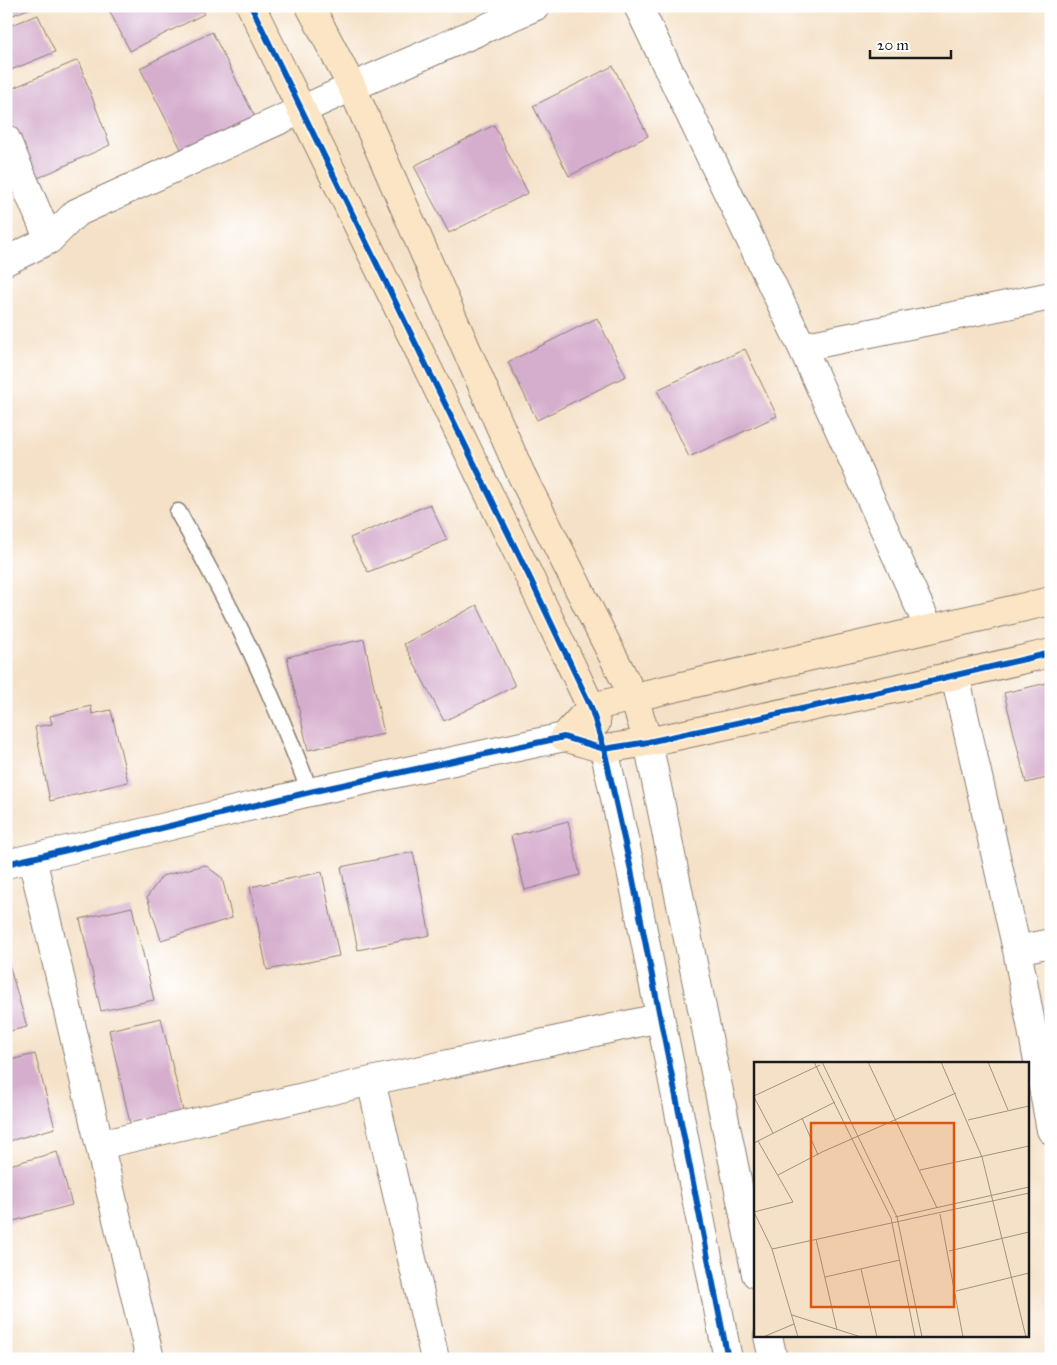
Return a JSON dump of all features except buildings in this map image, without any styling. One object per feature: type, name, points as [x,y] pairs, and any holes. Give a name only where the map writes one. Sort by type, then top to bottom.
[{"type":"street","points":[[251,6],[591,707],[604,749],[631,870],[728,1359]]},
{"type":"street","points":[[310,6],[352,87],[520,472],[634,698],[648,742],[754,1264]]},
{"type":"street","points":[[6,261],[49,240],[76,213],[352,87],[536,6]]},
{"type":"street","points":[[638,6],[802,347],[930,628]]},
{"type":"street","points":[[6,139],[49,240]]},
{"type":"street","points":[[802,347],[1051,296]]},
{"type":"street","points":[[564,737],[591,707],[1051,601]]},
{"type":"street","points":[[150,1359],[100,1145],[19,861],[310,792],[564,737],[604,749],[648,742],[1051,653]]},
{"type":"street","points":[[955,675],[1017,950],[1051,1130]]},
{"type":"street","points":[[1017,950],[1051,943]]},
{"type":"street","points":[[100,1145],[371,1081],[660,1018]]},
{"type":"street","points":[[371,1081],[435,1359]]},
{"type":"street","points":[[768,1338],[773,1359]]},
{"type":"lane","points":[[178,512],[252,653],[310,792]]},
{"type":"cycle path","points":[[251,6],[591,707],[604,749],[631,870],[728,1359]]},
{"type":"cycle path","points":[[6,864],[310,792],[564,737],[604,749],[648,742],[1051,653]]}]
